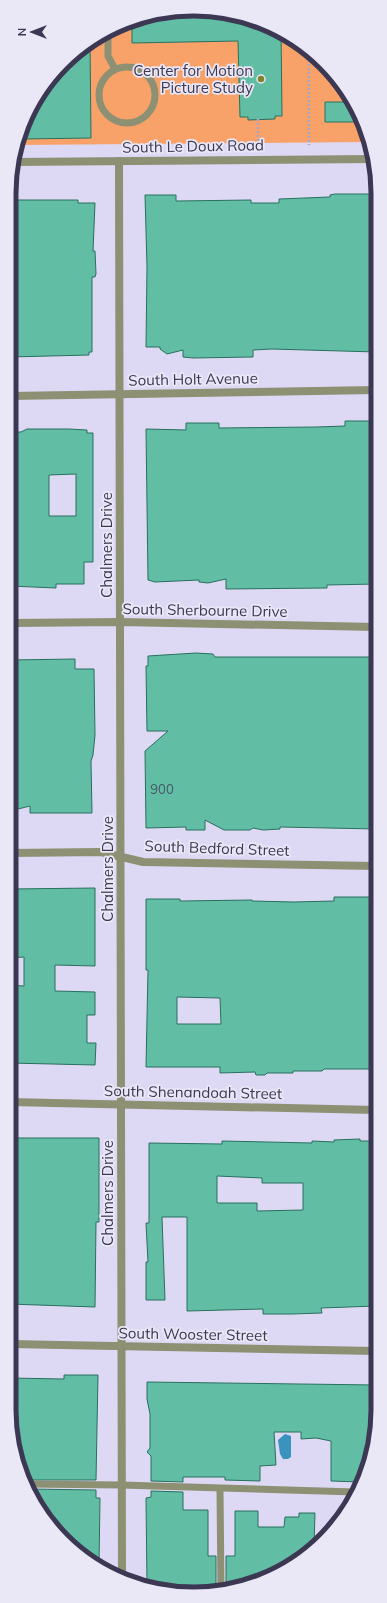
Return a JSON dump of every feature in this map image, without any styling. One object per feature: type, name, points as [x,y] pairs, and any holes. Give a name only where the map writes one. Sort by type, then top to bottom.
[{"type":"street","name":"South Le Doux Road","points":[[19,162],[368,158]]},
{"type":"street","name":"Chalmers Drive","points":[[119,161],[122,1572]]},
{"type":"street","name":"South Holt Avenue","points":[[16,396],[371,390]]},
{"type":"street","name":"South Sherbourne Drive","points":[[16,623],[120,622],[371,627]]},
{"type":"street","name":"South Bedford Street","points":[[16,852],[102,852],[143,862],[371,866]]},
{"type":"street","name":"South Shenandoah Street","points":[[16,1102],[371,1110]]},
{"type":"street","name":"South Wooster Street","points":[[16,1344],[371,1351]]},
{"type":"lane","points":[[108,38],[108,56],[115,69]]},
{"type":"lane","points":[[129,66],[139,68],[153,81],[156,90],[152,109],[139,121],[121,123],[105,113],[101,105],[99,96],[100,86],[104,78],[115,69],[129,66]]},
{"type":"lane","points":[[33,1484],[122,1485],[220,1490],[351,1492]]},
{"type":"lane","points":[[220,1490],[221,1585]]},
{"type":"path","points":[[309,58],[309,144]]},
{"type":"path","points":[[258,119],[258,145]]},
{"type":"shaded area","points":[[182,16],[205,16],[228,19],[251,25],[272,34],[292,46],[311,60],[334,85],[353,115],[364,142],[23,145],[34,115],[46,95],[60,76],[76,60],[115,34],[136,25],[159,19]]},
{"type":"water","points":[[285,1434],[291,1436],[291,1457],[288,1459],[283,1459],[280,1454],[278,1440]]},
{"type":"building","name":"Center for Motion Picture Study","points":[[182,16],[205,16],[228,19],[251,25],[272,34],[281,39],[282,116],[275,116],[275,119],[248,120],[248,117],[240,117],[238,41],[132,43],[132,27],[159,19]]},
{"type":"building","points":[[90,49],[91,138],[24,139],[34,115],[53,85],[76,60]]},
{"type":"building","points":[[325,102],[345,102],[354,118],[354,122],[325,122]]},
{"type":"building","points":[[371,194],[371,352],[272,349],[253,350],[253,357],[193,358],[183,357],[183,350],[167,354],[160,349],[160,347],[146,347],[147,267],[145,195],[176,195],[176,201],[251,200],[251,203],[279,203],[279,199],[330,197],[330,195]]},
{"type":"building","points":[[16,200],[78,200],[78,203],[95,203],[93,251],[95,251],[96,274],[95,277],[92,277],[92,352],[89,352],[89,355],[16,357]]},
{"type":"building","points":[[345,421],[371,421],[371,584],[327,585],[327,588],[226,589],[226,579],[208,583],[199,582],[199,580],[155,582],[148,580],[146,429],[186,430],[186,423],[219,423],[219,428],[345,426]]},
{"type":"building","points":[[27,429],[69,429],[87,430],[87,433],[93,433],[93,562],[84,562],[84,584],[56,584],[56,588],[16,586],[16,432],[21,432]],"holes":[[[76,474],[76,516],[49,516],[49,475]]]},
{"type":"building","points":[[196,653],[213,654],[215,657],[371,657],[371,829],[280,827],[280,829],[263,830],[253,828],[250,830],[224,830],[205,820],[205,830],[186,830],[186,827],[146,828],[145,751],[168,731],[147,731],[146,666],[148,666],[148,656]]},
{"type":"building","points":[[75,659],[75,669],[94,669],[95,735],[91,761],[92,813],[30,813],[30,806],[18,809],[16,808],[16,660]]},
{"type":"building","points":[[95,888],[95,966],[55,965],[55,991],[95,992],[95,1015],[87,1015],[87,1043],[96,1043],[95,1065],[16,1063],[16,985],[24,986],[24,957],[16,958],[16,889]]},
{"type":"building","points":[[334,897],[371,897],[371,1069],[324,1069],[322,1071],[293,1071],[293,1073],[267,1073],[265,1075],[256,1075],[255,1072],[220,1073],[220,1067],[146,1067],[148,970],[146,970],[146,899],[180,899],[180,901],[252,900],[294,902],[334,901]],"holes":[[[177,997],[220,998],[221,1024],[177,1024]]]},
{"type":"building","points":[[16,1138],[99,1138],[99,1222],[96,1222],[95,1307],[16,1304]]},
{"type":"building","points":[[360,1139],[360,1141],[371,1141],[371,1306],[321,1308],[322,1313],[292,1314],[263,1314],[263,1309],[187,1311],[187,1217],[162,1217],[165,1300],[146,1300],[146,1262],[148,1262],[146,1223],[149,1223],[149,1143],[222,1144],[222,1141],[334,1142],[334,1140]],"holes":[[[217,1176],[262,1178],[262,1183],[303,1183],[303,1210],[257,1211],[257,1203],[217,1203]]]},
{"type":"building","points":[[64,1375],[98,1375],[96,1480],[31,1480],[25,1467],[19,1444],[16,1421],[16,1378],[64,1379]]},
{"type":"building","points":[[147,1382],[371,1385],[371,1421],[368,1444],[362,1467],[355,1482],[331,1481],[331,1441],[316,1438],[301,1439],[301,1432],[274,1432],[276,1465],[260,1466],[260,1481],[225,1480],[225,1477],[183,1477],[183,1482],[151,1481],[151,1456],[147,1452],[150,1448],[150,1414],[147,1399]]},
{"type":"building","points":[[35,1489],[96,1490],[96,1498],[100,1498],[99,1559],[76,1543],[60,1527]]},
{"type":"building","points":[[151,1491],[183,1492],[183,1510],[208,1510],[208,1556],[216,1556],[216,1585],[165,1585],[147,1581],[146,1498],[151,1497]]},
{"type":"building","points":[[235,1511],[258,1511],[258,1527],[284,1527],[285,1517],[299,1517],[299,1513],[315,1513],[314,1540],[311,1543],[272,1569],[251,1578],[226,1584],[226,1556],[235,1556]]},
{"type":"place","name":"Center for Motion Picture Study","points":[[261,79]]}]
